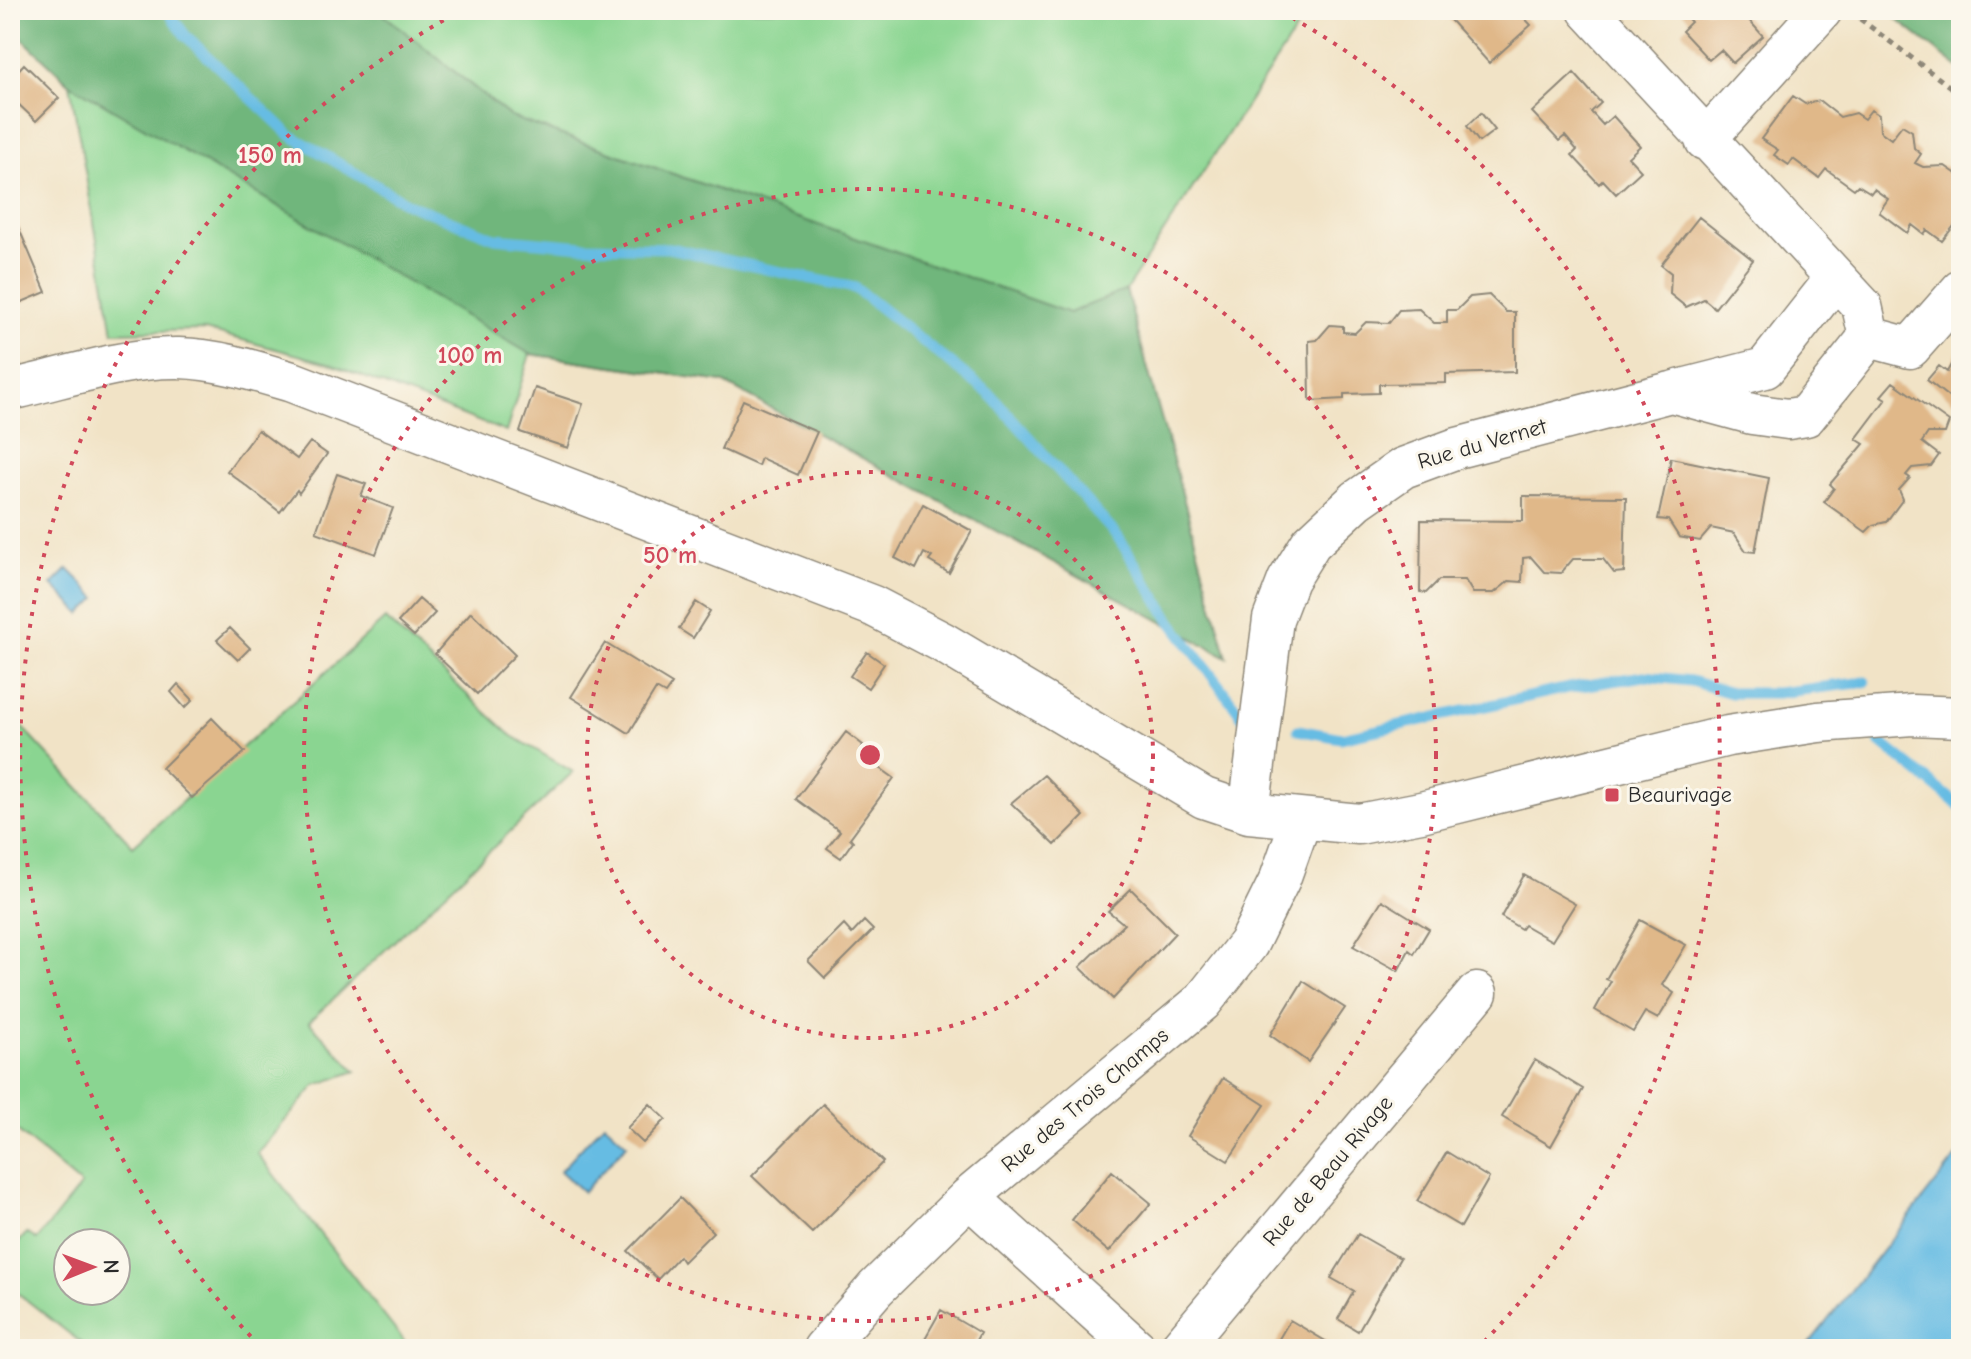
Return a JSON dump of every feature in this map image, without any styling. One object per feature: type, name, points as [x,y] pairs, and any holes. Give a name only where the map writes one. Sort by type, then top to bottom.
[{"type":"street","points":[[1588,10],[1705,140],[1862,306],[1869,337],[1910,348],[1961,290]]},
{"type":"street","points":[[1705,140],[1822,10]]},
{"type":"street","name":"Rue du Vernet","points":[[1249,813],[1273,619],[1288,580],[1311,543],[1357,500],[1403,468],[1457,448],[1765,368],[1835,279]]},
{"type":"street","name":"Rue du Vernet","points":[[1671,392],[1752,414],[1788,419],[1806,416],[1869,337]]},
{"type":"street","points":[[10,390],[132,362],[179,358],[234,365],[292,382],[873,606],[942,642],[1204,798],[1249,813],[1359,824],[1728,736],[1818,722],[1912,715],[1961,717]]},
{"type":"street","name":"Rue des Trois Champs","points":[[823,1349],[876,1288],[969,1197],[1202,1002],[1248,944],[1280,879],[1301,820]]},
{"type":"street","name":"Rue de Beau Rivage","points":[[1179,1349],[1477,993]]},
{"type":"street","points":[[969,1197],[1137,1349]]},
{"type":"path","points":[[1848,10],[1961,95]]},
{"type":"green space","points":[[10,10],[378,10],[511,117],[1069,313],[1126,290],[1227,657],[723,382],[530,354],[70,84],[10,27]]},
{"type":"green space","points":[[93,10],[1309,10],[1126,290],[1227,657],[723,382],[530,354],[506,432],[328,363],[205,330],[113,332],[70,84]]},
{"type":"green space","points":[[1885,10],[1961,10],[1961,70]]},
{"type":"green space","points":[[385,619],[511,735],[573,772],[309,1022],[356,1071],[316,1085],[257,1153],[410,1349],[89,1349],[10,1287],[10,1251],[27,1233],[37,1240],[81,1185],[10,1125],[10,714],[133,846]]},
{"type":"water","points":[[68,569],[97,598],[81,614],[52,585]]},
{"type":"water","points":[[604,1123],[627,1144],[583,1192],[560,1171]]},
{"type":"water","points":[[1961,1151],[1961,1349],[1805,1349]]},
{"type":"building","points":[[1441,10],[1517,10],[1531,25],[1489,63]]},
{"type":"building","points":[[1681,10],[1740,10],[1763,36],[1733,63],[1721,50],[1709,60],[1682,31],[1691,22]]},
{"type":"building","points":[[24,64],[59,98],[36,121],[10,96],[10,79]]},
{"type":"building","points":[[1574,73],[1601,103],[1591,112],[1603,125],[1613,116],[1640,146],[1628,157],[1641,171],[1616,194],[1603,180],[1599,184],[1572,155],[1577,150],[1565,136],[1559,141],[1532,112]]},
{"type":"building","points":[[1793,96],[1805,104],[1820,101],[1840,117],[1855,113],[1864,119],[1871,110],[1879,115],[1880,131],[1891,139],[1902,125],[1912,131],[1914,148],[1921,154],[1915,163],[1923,167],[1945,166],[1961,177],[1961,217],[1942,241],[1927,230],[1924,234],[1912,225],[1907,233],[1879,212],[1888,199],[1874,189],[1871,193],[1858,185],[1854,189],[1826,169],[1819,178],[1793,159],[1789,165],[1774,155],[1778,150],[1761,139]]},
{"type":"building","points":[[1481,113],[1495,130],[1479,142],[1467,126]]},
{"type":"building","points":[[14,217],[46,292],[10,307],[10,219]]},
{"type":"building","points":[[1699,217],[1753,260],[1715,308],[1704,299],[1686,307],[1670,294],[1671,273],[1661,265]]},
{"type":"building","points":[[1489,295],[1506,312],[1515,312],[1515,372],[1446,374],[1446,383],[1379,384],[1379,393],[1344,394],[1344,399],[1310,401],[1309,341],[1317,340],[1330,325],[1343,326],[1343,332],[1355,333],[1366,322],[1389,323],[1399,310],[1419,309],[1434,323],[1447,323],[1447,310],[1457,310],[1470,297]]},
{"type":"building","points":[[1961,346],[1961,407],[1927,380],[1939,366],[1947,372]]},
{"type":"building","points":[[1893,382],[1949,422],[1945,433],[1928,433],[1922,442],[1939,455],[1931,466],[1912,468],[1906,475],[1910,478],[1899,490],[1903,499],[1886,522],[1873,525],[1866,532],[1824,502],[1834,488],[1830,484],[1864,444],[1856,439],[1886,399],[1881,396]]},
{"type":"building","points":[[535,388],[583,404],[568,448],[520,432]]},
{"type":"building","points":[[743,400],[817,432],[798,475],[761,458],[758,466],[721,449]]},
{"type":"building","points":[[258,430],[297,459],[310,442],[327,454],[299,493],[297,490],[280,512],[227,471]]},
{"type":"building","points":[[1671,458],[1769,478],[1755,552],[1746,551],[1734,533],[1711,528],[1700,541],[1679,537],[1668,520],[1658,519]]},
{"type":"building","points":[[337,474],[366,484],[361,496],[393,508],[376,554],[316,532]]},
{"type":"building","points":[[1523,496],[1626,497],[1624,572],[1614,573],[1603,559],[1573,559],[1561,573],[1544,572],[1531,557],[1523,558],[1522,582],[1509,581],[1494,593],[1473,593],[1465,580],[1439,580],[1426,593],[1420,592],[1421,520],[1523,521]]},
{"type":"building","points":[[923,504],[972,531],[949,573],[929,561],[932,557],[924,553],[916,569],[895,558]]},
{"type":"building","points":[[419,599],[435,613],[414,636],[398,622]]},
{"type":"building","points":[[696,602],[710,611],[693,638],[679,629]]},
{"type":"building","points":[[471,612],[515,655],[477,694],[435,654]]},
{"type":"building","points":[[230,628],[250,648],[238,660],[217,640]]},
{"type":"building","points":[[605,643],[672,684],[665,694],[656,689],[629,733],[571,697]]},
{"type":"building","points":[[867,652],[884,664],[868,688],[850,676]]},
{"type":"building","points":[[178,684],[193,700],[185,708],[171,692]]},
{"type":"building","points":[[212,718],[245,752],[192,798],[162,768]]},
{"type":"building","points":[[846,732],[863,745],[859,753],[894,778],[850,838],[853,841],[841,858],[827,848],[840,831],[796,799]]},
{"type":"building","points":[[1044,775],[1084,816],[1055,845],[1011,803]]},
{"type":"building","points":[[1524,875],[1575,904],[1552,941],[1524,925],[1521,929],[1501,917]]},
{"type":"building","points":[[1131,889],[1175,933],[1113,999],[1080,967],[1124,924],[1108,911]]},
{"type":"building","points":[[1382,900],[1429,929],[1414,954],[1409,950],[1398,971],[1353,946]]},
{"type":"building","points":[[1640,920],[1686,945],[1662,985],[1674,993],[1658,1019],[1645,1012],[1633,1032],[1595,1010],[1611,981],[1606,979]]},
{"type":"building","points":[[864,921],[873,930],[825,978],[808,961],[844,925],[852,934]]},
{"type":"building","points":[[1303,981],[1345,1008],[1308,1062],[1270,1035]]},
{"type":"building","points":[[1535,1060],[1583,1089],[1551,1146],[1502,1117]]},
{"type":"building","points":[[1223,1078],[1265,1105],[1228,1161],[1188,1136]]},
{"type":"building","points":[[650,1104],[666,1119],[643,1143],[627,1128]]},
{"type":"building","points":[[823,1104],[883,1162],[812,1233],[752,1176]]},
{"type":"building","points":[[1447,1152],[1489,1178],[1461,1227],[1417,1201]]},
{"type":"building","points":[[1112,1171],[1151,1203],[1109,1252],[1072,1220]]},
{"type":"building","points":[[680,1198],[713,1232],[683,1262],[679,1256],[658,1279],[628,1251]]},
{"type":"building","points":[[1358,1234],[1400,1258],[1358,1331],[1338,1319],[1354,1291],[1331,1278]]},
{"type":"building","points":[[941,1310],[980,1333],[971,1349],[919,1349]]},
{"type":"building","points":[[1290,1320],[1332,1345],[1330,1349],[1273,1349]]},
{"type":"waterway","points":[[167,10],[185,35],[290,135],[408,204],[495,238],[582,246],[669,248],[855,288],[991,395],[1118,537],[1171,621],[1245,720]]},
{"type":"waterway","points":[[1298,730],[1341,738],[1568,688],[1644,676],[1691,681],[1731,693],[1777,693],[1865,682]]},
{"type":"waterway","points":[[1879,741],[1961,807]]},
{"type":"place","name":"Beaurivage","points":[[1612,795]]}]
